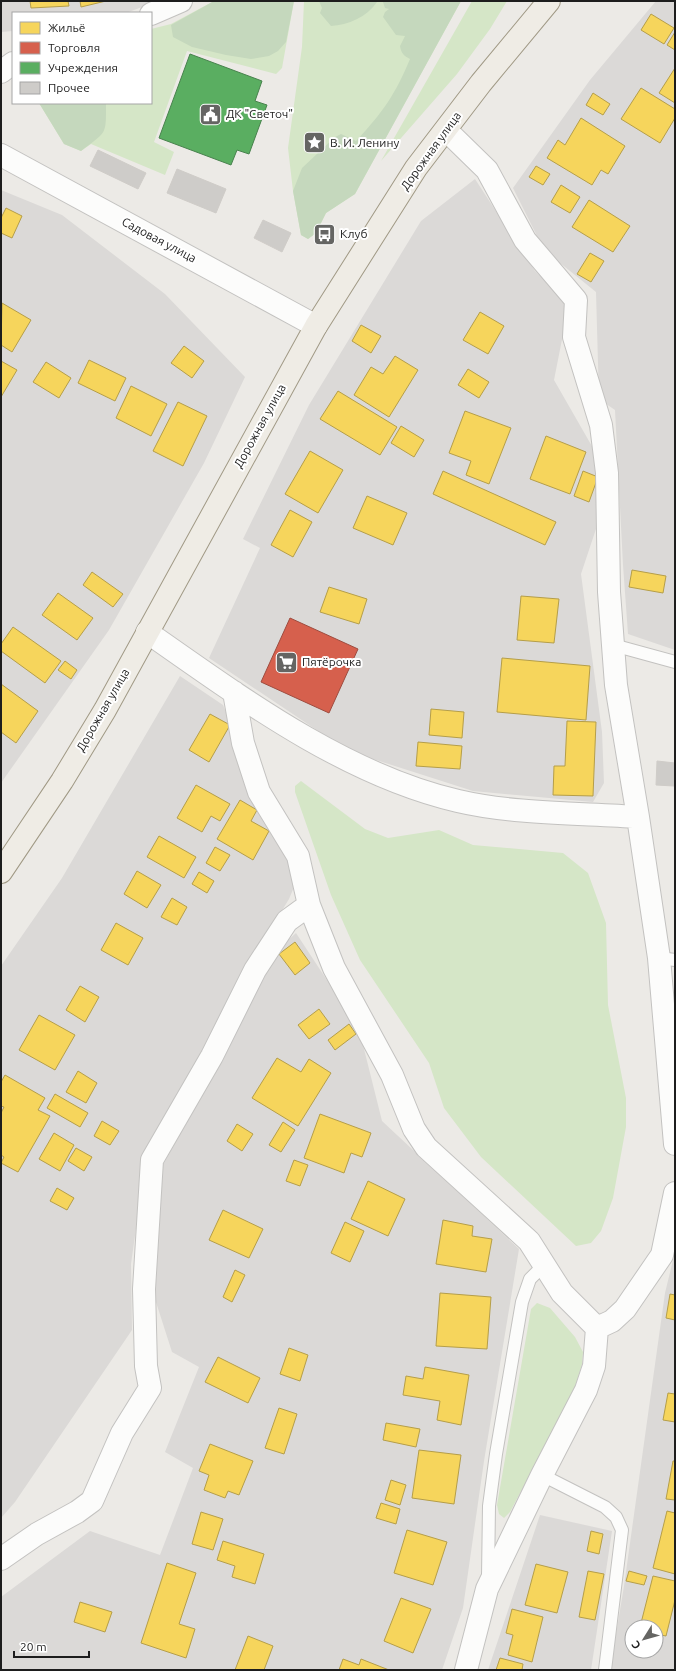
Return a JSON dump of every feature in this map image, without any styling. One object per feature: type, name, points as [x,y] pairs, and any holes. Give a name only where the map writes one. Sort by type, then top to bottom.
[{"type":"main road","name":"Дорожная улица","points":[[1,872],[66,774],[104,710],[316,326],[416,168],[549,1]]},
{"type":"street","points":[[152,14],[181,1]]},
{"type":"street","points":[[1,72],[12,64]]},
{"type":"street","points":[[446,130],[487,170],[525,240],[576,300],[574,337],[601,425],[607,473],[609,592],[616,685],[638,818],[667,959],[675,1144]]},
{"type":"street","name":"Садовая улица","points":[[1,155],[316,326]]},
{"type":"street","points":[[146,632],[234,692],[346,761],[423,792],[459,802],[498,808],[638,818]]},
{"type":"street","points":[[234,692],[243,743],[259,792],[298,856],[309,905],[334,968],[392,1075],[414,1129],[426,1147],[529,1241],[562,1293],[597,1328],[594,1366],[586,1390],[542,1475],[487,1588],[466,1670]]},
{"type":"street","points":[[1,1559],[37,1534],[77,1512],[92,1501],[122,1433],[150,1388],[146,1366],[144,1289],[152,1160],[212,1056],[255,970],[287,921],[309,905]]},
{"type":"street","points":[[597,1328],[612,1321],[625,1309],[662,1255],[675,1193]]},
{"type":"lane","points":[[613,645],[675,662]]},
{"type":"lane","points":[[487,1588],[489,1506],[496,1454],[522,1302],[530,1279],[544,1265]]},
{"type":"lane","points":[[542,1475],[605,1507],[616,1517],[622,1530],[605,1670]]},
{"type":"shaded area","points":[[1,1],[158,1],[129,12],[12,12],[12,31],[1,32]]},
{"type":"shaded area","points":[[656,1],[675,1],[675,650],[628,634],[615,410],[599,399],[596,292],[544,250],[513,188],[590,80]]},
{"type":"shaded area","points":[[475,179],[535,271],[569,304],[554,380],[597,455],[602,511],[581,574],[602,732],[604,783],[593,802],[473,791],[348,751],[209,658],[260,548],[243,539],[309,405],[421,221]]},
{"type":"shaded area","points":[[1,190],[62,215],[165,294],[245,377],[204,463],[109,630],[1,783]]},
{"type":"shaded area","points":[[180,676],[223,705],[262,812],[297,880],[289,899],[243,974],[146,1157],[131,1264],[132,1330],[15,1502],[1,1518],[1,966],[62,878]]},
{"type":"shaded area","points":[[296,933],[359,1029],[382,1121],[519,1249],[484,1461],[463,1608],[442,1670],[1,1670],[1,1597],[90,1531],[160,1555],[193,1468],[165,1452],[199,1367],[172,1352],[155,1299],[163,1165],[224,1054],[275,952]]},
{"type":"shaded area","points":[[675,1252],[675,1670],[610,1670],[624,1586],[665,1293]]},
{"type":"shaded area","points":[[540,1515],[612,1531],[591,1670],[488,1670]]},
{"type":"green space","points":[[214,1],[294,1],[282,68],[276,74],[187,51],[154,142],[174,152],[165,175],[91,144],[81,151],[64,144],[40,104],[152,104],[152,29],[171,24]]},
{"type":"green space","points":[[214,1],[294,1],[286,42],[278,51],[269,56],[251,59],[192,47],[173,37],[171,25]]},
{"type":"green space","points":[[304,1],[461,1],[355,194],[326,213],[316,233],[308,239],[301,235],[293,191],[288,148],[302,47]]},
{"type":"green space","points":[[319,1],[461,1],[355,194],[326,213],[316,233],[308,239],[301,235],[293,191],[302,168],[335,137],[341,134],[356,141],[388,103],[410,59],[403,54],[400,48],[405,36],[396,35],[383,17],[385,12],[389,9],[385,8],[383,2],[377,2],[368,12],[357,19],[344,24],[331,26],[320,13],[322,8]]},
{"type":"green space","points":[[472,1],[507,1],[490,29],[457,74],[381,161]]},
{"type":"green space","points":[[40,104],[106,104],[105,127],[103,132],[96,140],[81,151],[64,144]]},
{"type":"green space","points":[[301,781],[365,829],[388,838],[439,830],[473,845],[563,853],[588,873],[606,923],[608,1005],[626,1098],[626,1127],[613,1198],[601,1231],[591,1243],[576,1246],[481,1157],[444,1108],[429,1063],[360,960],[331,895],[295,792],[295,786]]},
{"type":"green space","points":[[537,1303],[550,1308],[575,1337],[583,1352],[582,1364],[574,1390],[510,1512],[504,1518],[499,1514],[497,1505],[531,1309]]},
{"type":"building: Жильё","points":[[30,1],[68,1],[69,6],[31,8]]},
{"type":"building: Жильё","points":[[80,1],[106,1],[81,7]]},
{"type":"building: Жильё","points":[[651,14],[674,28],[664,44],[641,30]]},
{"type":"building: Жильё","points":[[675,32],[675,50],[667,45]]},
{"type":"building: Жильё","points":[[675,68],[675,103],[659,93]]},
{"type":"building: Жильё","points":[[641,88],[675,109],[675,118],[660,143],[621,119]]},
{"type":"building: Жильё","points":[[593,93],[610,104],[603,115],[586,105]]},
{"type":"building: Жильё","points":[[581,118],[625,146],[608,174],[601,170],[592,185],[547,158],[558,140],[565,145]]},
{"type":"building: Жильё","points":[[536,166],[550,174],[543,185],[529,177]]},
{"type":"building: Жильё","points":[[561,185],[580,197],[570,213],[551,202]]},
{"type":"building: Жильё","points":[[589,200],[630,226],[613,252],[572,227]]},
{"type":"building: Жильё","points":[[6,208],[22,216],[12,238],[1,233],[1,218]]},
{"type":"building: Жильё","points":[[590,253],[604,261],[591,282],[577,274]]},
{"type":"building: Жильё","points":[[2,303],[31,320],[12,352],[1,345]]},
{"type":"building: Жильё","points":[[480,312],[504,326],[488,354],[463,340]]},
{"type":"building: Жильё","points":[[361,325],[381,336],[371,353],[352,341]]},
{"type":"building: Жильё","points":[[184,346],[204,361],[192,378],[171,363]]},
{"type":"building: Жильё","points":[[395,356],[418,370],[389,417],[354,395],[371,367],[383,374]]},
{"type":"building: Жильё","points":[[89,360],[126,378],[115,401],[78,383]]},
{"type":"building: Жильё","points":[[1,361],[17,370],[1,397]]},
{"type":"building: Жильё","points":[[46,362],[71,378],[59,398],[33,382]]},
{"type":"building: Жильё","points":[[468,369],[489,382],[479,398],[458,385]]},
{"type":"building: Жильё","points":[[131,386],[167,404],[151,436],[116,418]]},
{"type":"building: Жильё","points":[[338,391],[397,427],[380,455],[320,419]]},
{"type":"building: Жильё","points":[[178,402],[207,416],[183,466],[153,451]]},
{"type":"building: Жильё","points":[[465,411],[511,428],[489,484],[466,475],[471,461],[449,453]]},
{"type":"building: Жильё","points":[[401,426],[424,440],[414,457],[391,443]]},
{"type":"building: Жильё","points":[[546,436],[586,452],[570,494],[530,479]]},
{"type":"building: Жильё","points":[[310,451],[343,470],[318,513],[285,494]]},
{"type":"building: Жильё","points":[[443,471],[556,522],[545,545],[433,494]]},
{"type":"building: Жильё","points":[[583,471],[598,477],[589,502],[574,496]]},
{"type":"building: Жильё","points":[[367,496],[407,513],[393,545],[353,528]]},
{"type":"building: Жильё","points":[[290,510],[312,522],[293,557],[271,545]]},
{"type":"building: Жильё","points":[[632,570],[666,576],[663,593],[629,587]]},
{"type":"building: Жильё","points":[[92,572],[123,594],[113,607],[83,585]]},
{"type":"building: Жильё","points":[[329,587],[367,599],[359,624],[320,612]]},
{"type":"building: Жильё","points":[[58,593],[93,618],[77,640],[42,615]]},
{"type":"building: Жильё","points":[[521,596],[559,599],[554,643],[517,640]]},
{"type":"building: Жильё","points":[[13,627],[61,661],[45,683],[1,651],[1,644]]},
{"type":"building: Жильё","points":[[502,658],[590,666],[586,720],[497,712]]},
{"type":"building: Жильё","points":[[65,661],[77,670],[71,679],[58,670]]},
{"type":"building: Жильё","points":[[1,684],[38,711],[16,743],[1,732]]},
{"type":"building: Жильё","points":[[431,709],[464,712],[462,738],[429,735]]},
{"type":"building: Жильё","points":[[210,714],[230,725],[209,762],[189,750]]},
{"type":"building: Жильё","points":[[567,721],[596,722],[593,796],[553,795],[554,766],[565,766]]},
{"type":"building: Жильё","points":[[418,742],[462,746],[460,769],[416,766]]},
{"type":"building: Жильё","points":[[196,785],[230,804],[220,821],[211,816],[202,832],[177,818]]},
{"type":"building: Жильё","points":[[240,800],[257,810],[251,821],[269,831],[253,860],[217,839]]},
{"type":"building: Жильё","points":[[159,836],[196,857],[184,878],[147,857]]},
{"type":"building: Жильё","points":[[215,847],[230,855],[220,871],[206,863]]},
{"type":"building: Жильё","points":[[137,871],[161,885],[147,908],[124,894]]},
{"type":"building: Жильё","points":[[199,872],[214,881],[207,893],[192,884]]},
{"type":"building: Жильё","points":[[172,898],[187,907],[177,925],[161,917]]},
{"type":"building: Жильё","points":[[116,923],[143,938],[128,965],[101,950]]},
{"type":"building: Жильё","points":[[295,942],[310,963],[295,975],[279,954]]},
{"type":"building: Жильё","points":[[80,986],[99,997],[85,1022],[66,1010]]},
{"type":"building: Жильё","points":[[319,1009],[330,1024],[309,1039],[298,1025]]},
{"type":"building: Жильё","points":[[39,1015],[75,1035],[55,1070],[19,1050]]},
{"type":"building: Жильё","points":[[349,1024],[356,1034],[335,1050],[328,1040]]},
{"type":"building: Жильё","points":[[277,1058],[301,1072],[309,1059],[331,1073],[298,1126],[252,1098]]},
{"type":"building: Жильё","points":[[78,1071],[97,1083],[86,1103],[66,1092]]},
{"type":"building: Жильё","points":[[5,1075],[45,1098],[38,1110],[50,1116],[18,1172],[1,1163],[4,1157],[1,1155],[1,1113],[4,1107],[1,1106],[1,1082]]},
{"type":"building: Жильё","points":[[55,1094],[88,1113],[80,1127],[47,1108]]},
{"type":"building: Жильё","points":[[320,1114],[371,1133],[362,1157],[351,1153],[344,1173],[304,1158]]},
{"type":"building: Жильё","points":[[102,1121],[119,1131],[110,1145],[94,1136]]},
{"type":"building: Жильё","points":[[283,1122],[295,1130],[281,1152],[269,1145]]},
{"type":"building: Жильё","points":[[237,1124],[253,1134],[242,1151],[227,1141]]},
{"type":"building: Жильё","points":[[54,1133],[74,1145],[60,1171],[39,1159]]},
{"type":"building: Жильё","points":[[76,1148],[92,1157],[84,1171],[68,1161]]},
{"type":"building: Жильё","points":[[294,1160],[308,1165],[300,1186],[286,1181]]},
{"type":"building: Жильё","points":[[368,1181],[405,1199],[388,1236],[351,1219]]},
{"type":"building: Жильё","points":[[57,1188],[74,1198],[67,1210],[50,1201]]},
{"type":"building: Жильё","points":[[223,1210],[263,1229],[249,1258],[209,1240]]},
{"type":"building: Жильё","points":[[443,1220],[473,1226],[472,1236],[492,1239],[486,1272],[436,1264]]},
{"type":"building: Жильё","points":[[345,1222],[364,1231],[350,1262],[331,1253]]},
{"type":"building: Жильё","points":[[235,1270],[245,1275],[232,1302],[223,1297]]},
{"type":"building: Жильё","points":[[440,1293],[491,1297],[487,1349],[436,1346]]},
{"type":"building: Жильё","points":[[670,1294],[675,1295],[675,1320],[666,1318]]},
{"type":"building: Жильё","points":[[289,1348],[308,1355],[300,1381],[280,1374]]},
{"type":"building: Жильё","points":[[218,1357],[260,1378],[248,1403],[205,1382]]},
{"type":"building: Жильё","points":[[425,1367],[469,1375],[461,1425],[437,1420],[440,1401],[403,1395],[406,1376],[423,1379]]},
{"type":"building: Жильё","points":[[668,1393],[675,1394],[675,1422],[663,1420]]},
{"type":"building: Жильё","points":[[279,1408],[297,1414],[284,1454],[265,1448]]},
{"type":"building: Жильё","points":[[386,1423],[420,1429],[416,1447],[383,1440]]},
{"type":"building: Жильё","points":[[210,1444],[253,1461],[239,1495],[228,1491],[225,1498],[204,1490],[209,1475],[199,1471]]},
{"type":"building: Жильё","points":[[419,1450],[461,1455],[454,1504],[412,1498]]},
{"type":"building: Жильё","points":[[673,1461],[675,1461],[675,1500],[666,1499]]},
{"type":"building: Жильё","points":[[391,1480],[406,1485],[400,1505],[385,1500]]},
{"type":"building: Жильё","points":[[381,1503],[400,1509],[396,1524],[376,1518]]},
{"type":"building: Жильё","points":[[667,1511],[675,1513],[675,1574],[653,1568]]},
{"type":"building: Жильё","points":[[201,1512],[223,1519],[213,1550],[192,1544]]},
{"type":"building: Жильё","points":[[407,1530],[447,1542],[433,1585],[394,1573]]},
{"type":"building: Жильё","points":[[591,1531],[603,1534],[599,1554],[587,1551]]},
{"type":"building: Жильё","points":[[223,1541],[264,1554],[255,1584],[232,1577],[235,1566],[217,1560]]},
{"type":"building: Жильё","points":[[167,1563],[196,1573],[179,1624],[195,1629],[186,1658],[141,1643]]},
{"type":"building: Жильё","points":[[536,1564],[568,1572],[557,1613],[525,1605]]},
{"type":"building: Жильё","points":[[588,1571],[604,1574],[595,1620],[579,1617]]},
{"type":"building: Жильё","points":[[629,1571],[647,1576],[644,1585],[626,1581]]},
{"type":"building: Жильё","points":[[653,1576],[675,1581],[675,1600],[666,1636],[664,1636],[664,1619],[642,1619]]},
{"type":"building: Жильё","points":[[401,1598],[431,1609],[413,1653],[384,1641]]},
{"type":"building: Жильё","points":[[80,1602],[112,1612],[105,1632],[74,1622]]},
{"type":"building: Жильё","points":[[512,1609],[543,1617],[532,1662],[508,1655],[513,1635],[506,1633]]},
{"type":"building: Жильё","points":[[248,1636],[273,1646],[264,1670],[235,1670]]},
{"type":"building: Жильё","points":[[500,1658],[523,1664],[522,1670],[496,1670]]},
{"type":"building: Жильё","points":[[343,1659],[359,1665],[361,1659],[389,1670],[339,1670]]},
{"type":"building: Торговля","points":[[290,618],[358,649],[329,713],[261,682]]},
{"type":"building: Учреждения","points":[[190,54],[262,81],[255,101],[267,105],[249,154],[237,150],[231,165],[159,138]]},
{"type":"building: Прочее","points":[[98,150],[146,173],[138,189],[90,166]]},
{"type":"building: Прочее","points":[[177,169],[226,189],[216,213],[167,193]]},
{"type":"building: Прочее","points":[[263,220],[291,233],[282,252],[254,238]]},
{"type":"building: Прочее","points":[[657,761],[675,763],[674,786],[656,785]]},
{"type":"place","name":"ДК \"Светоч\"","points":[[210,114]]},
{"type":"place","name":"В. И. Ленину","points":[[314,143]]},
{"type":"place","name":"Клуб","points":[[325,234]]},
{"type":"place","name":"Пятёрочка","points":[[287,662]]}]
